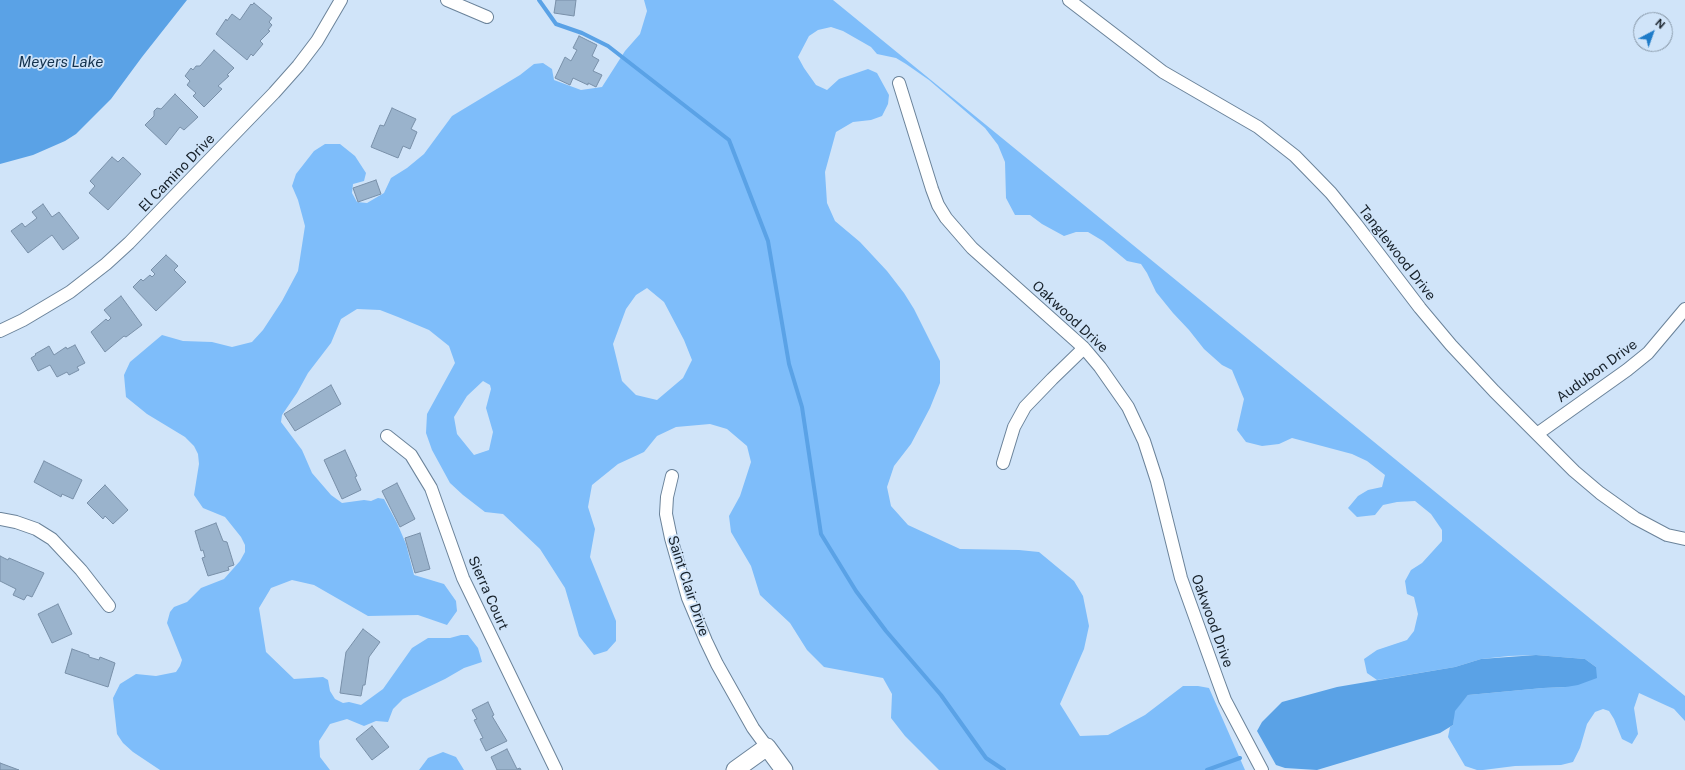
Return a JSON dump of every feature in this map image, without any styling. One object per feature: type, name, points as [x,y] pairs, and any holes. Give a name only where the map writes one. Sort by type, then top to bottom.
[{"type":"street","name":"El Camino Drive","points":[[0,331],[70,292],[130,243],[274,93],[317,41],[341,0]]},
{"type":"street","points":[[446,0],[487,17]]},
{"type":"street","name":"Tanglewood Drive","points":[[1069,0],[1163,72],[1258,127],[1295,156],[1331,193],[1420,308],[1451,344],[1574,471],[1611,502],[1651,527],[1667,535],[1685,539]]},
{"type":"street","name":"Oakwood Drive","points":[[899,83],[932,189],[938,205],[946,218],[972,248],[1084,348],[1100,367],[1128,408],[1144,440],[1159,486],[1174,554],[1225,700],[1262,770]]},
{"type":"street","name":"Audubon Drive","points":[[1537,434],[1627,370],[1648,353],[1685,309]]},
{"type":"street","points":[[1003,463],[1014,427],[1024,407],[1084,348]]},
{"type":"street","name":"Sierra Court","points":[[387,436],[412,455],[431,488],[451,547],[471,597],[556,770]]},
{"type":"street","name":"Saint Clair Drive","points":[[672,476],[667,497],[666,514],[671,538],[688,598],[717,664],[753,728],[784,770]]},
{"type":"street","points":[[0,519],[16,522],[36,529],[52,539],[81,570],[109,606]]},
{"type":"street","points":[[735,770],[766,747]]},
{"type":"shaded area","points":[[644,0],[833,0],[1685,696],[1685,721],[1674,709],[1639,693],[1634,708],[1638,734],[1632,744],[1622,739],[1609,711],[1603,709],[1595,712],[1587,724],[1580,748],[1573,762],[1561,765],[1515,766],[1483,770],[1477,770],[1465,766],[1448,737],[1450,727],[1453,725],[1454,711],[1468,695],[1566,687],[1596,667],[1585,659],[1536,655],[1481,659],[1455,667],[1377,680],[1367,673],[1364,659],[1377,650],[1407,640],[1414,631],[1418,614],[1414,597],[1407,594],[1405,581],[1411,570],[1422,563],[1442,541],[1442,530],[1431,514],[1415,501],[1397,502],[1383,505],[1375,515],[1357,517],[1348,508],[1358,496],[1368,490],[1382,487],[1385,475],[1367,461],[1352,454],[1292,438],[1279,444],[1262,446],[1246,442],[1237,430],[1244,399],[1232,370],[1222,365],[1204,349],[1173,313],[1156,292],[1141,264],[1127,261],[1103,241],[1088,232],[1076,232],[1064,236],[1042,224],[1030,215],[1015,215],[1006,198],[1005,162],[998,145],[985,128],[929,80],[906,64],[896,58],[877,54],[871,47],[843,31],[831,27],[818,30],[809,36],[798,57],[816,85],[827,90],[839,79],[868,69],[877,73],[889,95],[888,104],[882,116],[871,120],[853,122],[836,132],[825,172],[827,203],[835,221],[860,242],[887,271],[904,293],[914,309],[940,361],[940,383],[930,408],[911,444],[894,466],[887,487],[891,506],[908,525],[960,549],[1019,550],[1039,552],[1074,581],[1083,596],[1089,626],[1084,649],[1060,704],[1080,736],[1108,735],[1145,715],[1183,686],[1209,688],[1245,770],[939,770],[905,736],[891,718],[892,694],[883,678],[824,667],[807,650],[790,623],[760,595],[751,566],[731,532],[729,516],[740,496],[751,462],[747,446],[727,429],[710,424],[676,427],[657,436],[644,452],[618,464],[592,485],[588,507],[595,529],[590,557],[616,621],[616,641],[607,651],[594,655],[579,636],[565,588],[540,549],[503,514],[485,512],[463,495],[450,483],[432,450],[426,433],[427,414],[455,363],[449,346],[429,330],[398,317],[380,310],[357,309],[341,319],[331,343],[308,373],[282,415],[281,422],[302,450],[312,473],[331,495],[342,503],[364,500],[371,501],[378,498],[384,499],[406,544],[414,575],[444,584],[456,601],[457,611],[447,625],[418,615],[368,616],[314,585],[292,580],[271,588],[259,608],[266,652],[294,679],[323,677],[328,680],[330,691],[335,699],[343,703],[349,702],[361,705],[383,689],[412,648],[428,638],[450,638],[468,635],[478,648],[482,662],[464,668],[403,699],[393,709],[388,722],[376,721],[364,726],[347,719],[330,724],[319,741],[320,757],[330,770],[160,770],[133,752],[123,743],[117,734],[113,698],[120,684],[136,674],[156,676],[176,672],[182,660],[167,623],[170,612],[174,607],[187,602],[201,588],[224,579],[240,561],[245,552],[245,545],[241,537],[225,517],[203,508],[194,495],[199,464],[198,454],[194,446],[185,437],[147,414],[126,397],[124,375],[130,362],[162,335],[183,341],[212,342],[232,347],[252,342],[263,330],[282,301],[298,271],[305,226],[298,200],[292,186],[296,174],[314,151],[325,144],[340,144],[355,156],[366,173],[364,181],[353,184],[352,193],[357,202],[367,203],[384,193],[391,178],[407,168],[424,154],[452,116],[520,75],[534,64],[543,63],[552,69],[554,80],[581,90],[602,87],[625,51],[640,34],[647,11]],"holes":[[[647,288],[664,302],[684,340],[692,360],[683,378],[657,400],[636,395],[622,381],[613,344],[626,309],[636,295]],[[483,381],[490,385],[491,389],[486,408],[493,432],[489,450],[474,455],[457,434],[454,417],[467,396]]]},
{"type":"shaded area","points":[[443,752],[456,757],[464,770],[419,770],[428,758]]},
{"type":"water","name":"Meyers Lake","points":[[0,0],[187,0],[111,99],[76,134],[65,141],[33,155],[0,164]]},
{"type":"water","points":[[1536,655],[1585,659],[1596,667],[1597,678],[1578,685],[1566,687],[1468,695],[1455,711],[1453,725],[1440,733],[1317,770],[1285,768],[1276,765],[1257,731],[1262,722],[1282,702],[1337,687],[1455,667],[1481,659]]},
{"type":"building","points":[[556,0],[576,0],[574,16],[554,13]]},
{"type":"building","points":[[254,3],[272,18],[269,22],[272,25],[268,30],[270,31],[260,41],[263,44],[253,56],[251,54],[247,60],[216,34],[226,19],[227,21],[232,14],[240,20],[251,4],[252,5]]},
{"type":"building","points":[[579,36],[597,45],[592,56],[599,60],[593,71],[602,75],[596,87],[573,78],[570,85],[555,78],[565,57],[571,61],[577,50],[573,48]]},
{"type":"building","points":[[214,50],[234,68],[227,75],[229,76],[218,86],[222,89],[204,107],[193,96],[196,93],[187,85],[190,81],[185,76],[191,68],[193,70],[196,66],[200,66]]},
{"type":"building","points":[[175,94],[198,117],[184,130],[180,127],[166,145],[145,125],[154,116],[154,111],[157,108],[161,109]]},
{"type":"building","points":[[392,108],[416,119],[411,129],[417,132],[410,149],[403,146],[398,158],[371,147],[380,125],[384,126]]},
{"type":"building","points":[[112,157],[118,162],[123,157],[141,174],[108,210],[89,193],[95,186],[90,181]]},
{"type":"building","points":[[376,180],[381,194],[358,202],[353,188]]},
{"type":"building","points":[[43,204],[52,217],[59,212],[79,238],[63,250],[52,235],[28,253],[11,231],[22,223],[25,227],[37,218],[32,212]]},
{"type":"building","points":[[166,255],[178,266],[174,270],[186,282],[156,311],[133,287],[141,279],[143,281],[150,275],[152,277],[155,274],[151,270]]},
{"type":"building","points":[[121,296],[142,325],[126,337],[124,336],[105,352],[91,332],[106,319],[108,321],[111,318],[104,310]]},
{"type":"building","points":[[75,345],[85,363],[77,367],[79,370],[69,375],[67,372],[57,377],[50,365],[38,371],[31,358],[49,346],[54,355],[66,347],[67,349]]},
{"type":"building","points":[[331,385],[341,404],[295,431],[284,414]]},
{"type":"building","points":[[345,450],[357,476],[355,477],[361,490],[342,499],[324,460]]},
{"type":"building","points":[[44,461],[82,480],[73,499],[62,494],[61,497],[34,482]]},
{"type":"building","points":[[397,483],[415,519],[400,527],[382,491]]},
{"type":"building","points":[[105,485],[128,510],[113,524],[105,516],[103,519],[87,503]]},
{"type":"building","points":[[216,523],[223,541],[227,542],[234,565],[228,567],[229,570],[208,576],[202,558],[205,557],[203,550],[201,551],[195,531]]},
{"type":"building","points":[[420,533],[430,569],[415,573],[405,538]]},
{"type":"building","points":[[0,556],[8,560],[9,558],[44,573],[32,597],[27,595],[24,600],[13,595],[16,589],[0,581]]},
{"type":"building","points":[[58,604],[72,634],[52,643],[38,614]]},
{"type":"building","points":[[363,629],[380,642],[369,657],[365,685],[363,685],[361,696],[340,693],[346,652]]},
{"type":"building","points":[[72,649],[89,655],[89,657],[99,660],[100,657],[115,663],[108,687],[65,673]]},
{"type":"building","points":[[488,702],[494,715],[492,716],[507,741],[486,751],[480,739],[483,738],[474,720],[477,719],[472,710]]},
{"type":"building","points":[[372,726],[389,747],[372,760],[356,739]]},
{"type":"building","points":[[507,749],[517,769],[520,768],[521,770],[497,770],[491,757]]},
{"type":"building","points":[[0,763],[19,770],[0,770]]},
{"type":"waterway","points":[[539,0],[556,24],[582,33],[608,46],[729,140],[768,241],[789,364],[802,407],[821,534],[856,591],[886,631],[941,695],[986,758],[1004,770]]},
{"type":"waterway","points":[[1207,770],[1240,758]]}]
